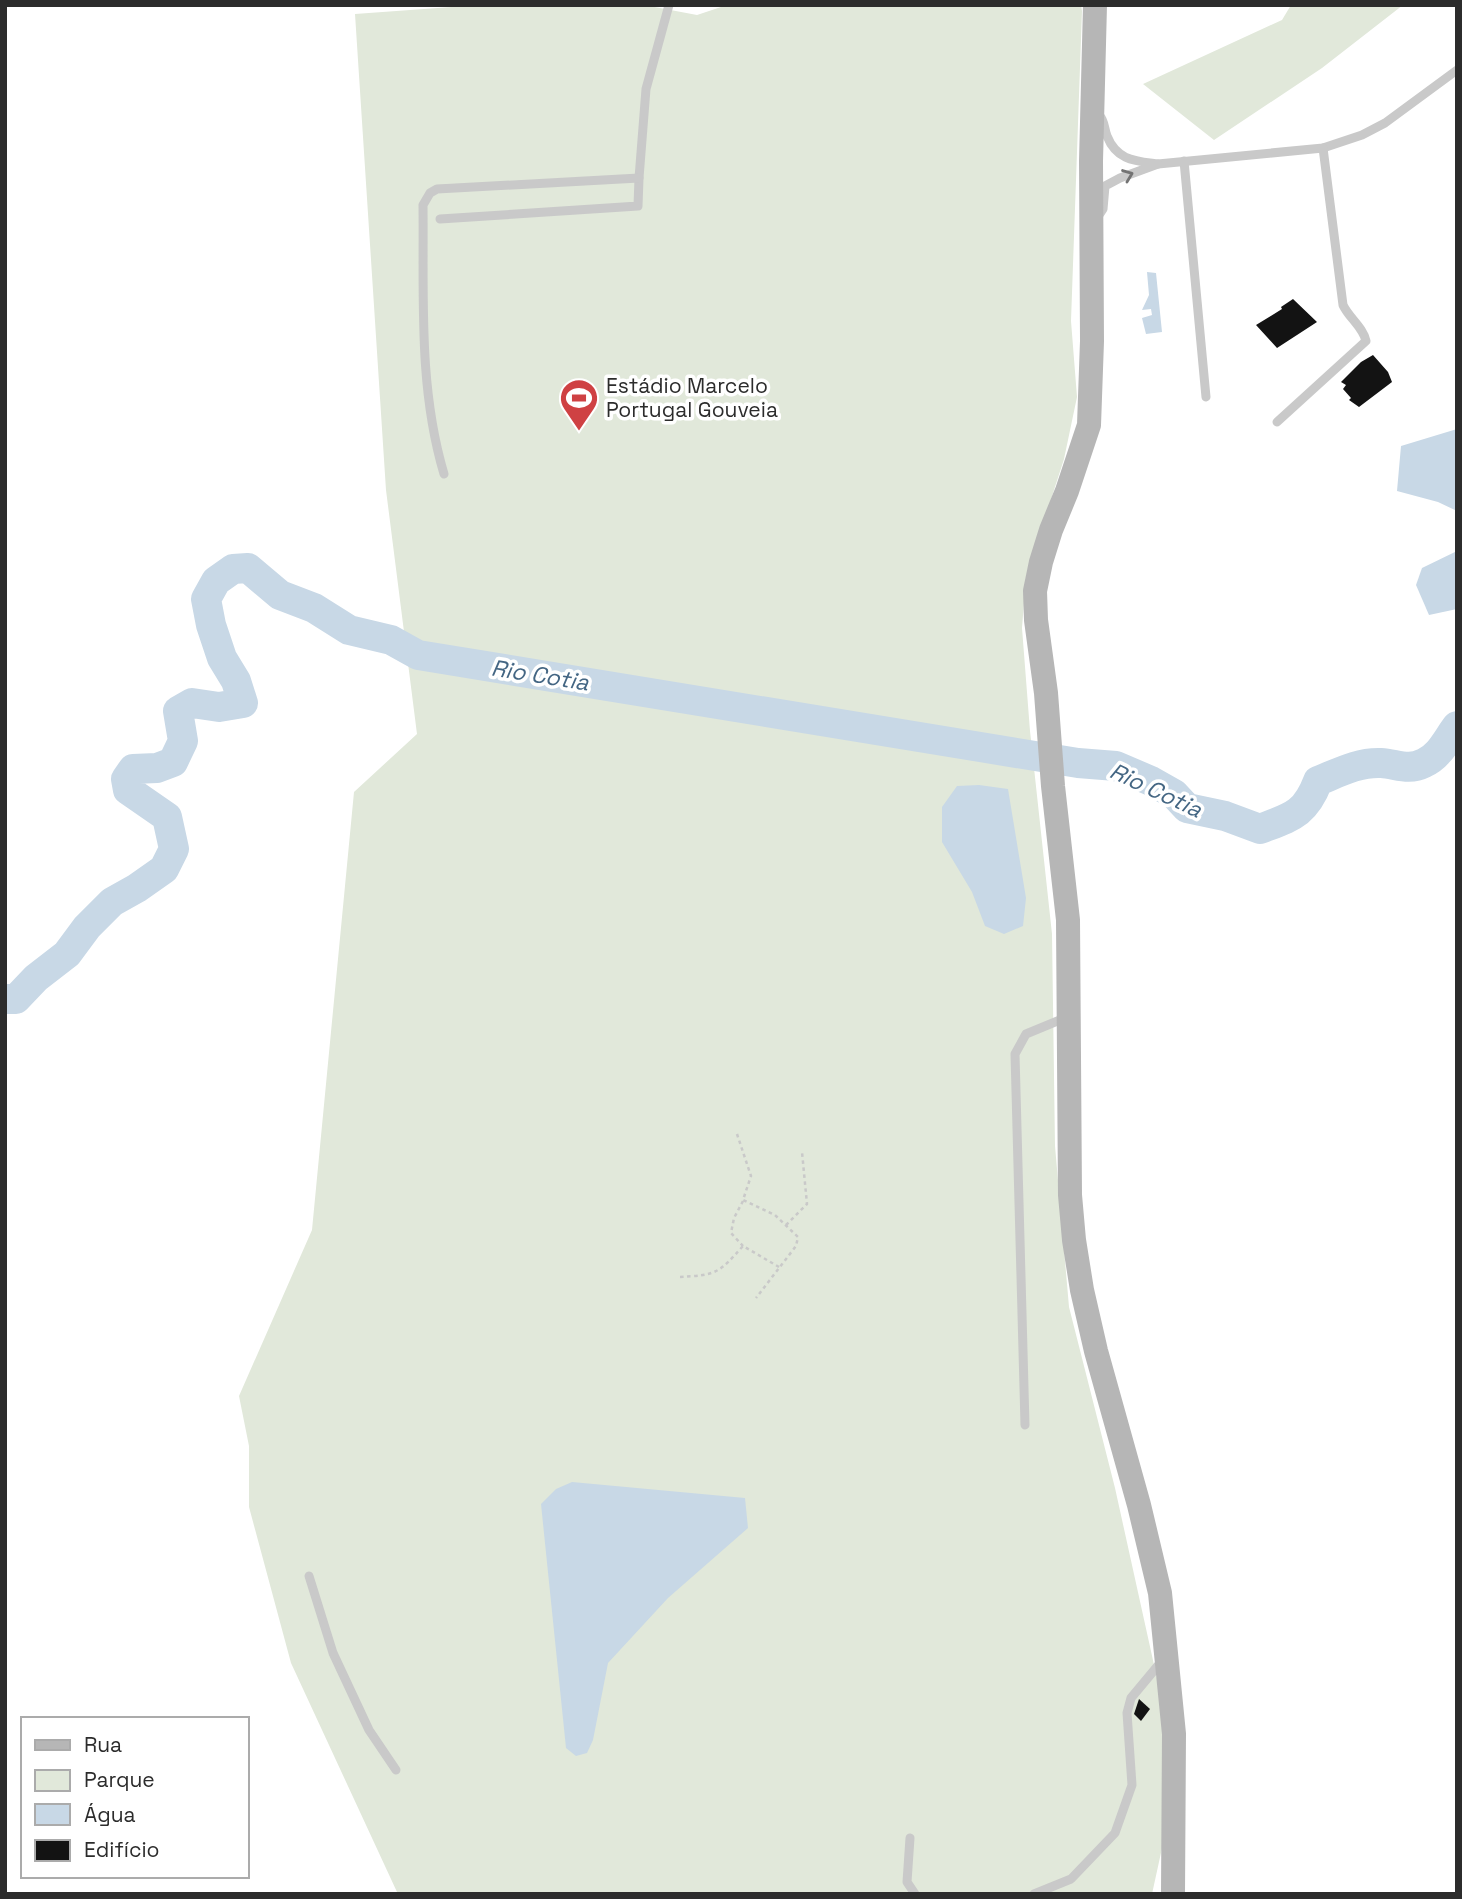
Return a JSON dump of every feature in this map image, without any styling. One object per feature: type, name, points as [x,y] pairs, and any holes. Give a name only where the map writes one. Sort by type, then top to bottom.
[{"type":"main road","points":[[1095,5],[1090,425],[1041,562],[1035,592],[1036,621],[1068,920],[1070,1195],[1074,1240],[1096,1351],[1139,1505],[1160,1593],[1174,1734],[1173,1894]]},
{"type":"lane","points":[[440,219],[638,206],[646,89],[669,5]]},
{"type":"lane","points":[[1091,225],[1103,209],[1105,186],[1120,178],[1158,164],[1323,148],[1362,135],[1385,123],[1457,70]]},
{"type":"lane","points":[[1092,108],[1103,119],[1108,138],[1117,152],[1128,160],[1158,164]]},
{"type":"lane","points":[[1277,422],[1366,341],[1343,305],[1323,148]]},
{"type":"lane","points":[[1184,161],[1206,397]]},
{"type":"lane","points":[[444,474],[436,445],[426,375],[424,205],[430,193],[437,189],[639,177]]},
{"type":"lane","points":[[1025,1424],[1015,1054],[1026,1034],[1069,1016]]},
{"type":"lane","points":[[309,1576],[333,1653],[369,1730],[396,1770]]},
{"type":"lane","points":[[1034,1894],[1071,1879],[1115,1833],[1132,1785],[1127,1713],[1131,1698],[1167,1655]]},
{"type":"lane","points":[[910,1838],[907,1882],[915,1894]]},
{"type":"path","points":[[737,1134],[751,1176],[731,1233],[743,1246],[779,1267]]},
{"type":"path","points":[[786,1225],[807,1204],[802,1152]]},
{"type":"path","points":[[743,1200],[775,1215],[798,1237],[796,1246],[756,1297]]},
{"type":"path","points":[[680,1277],[704,1276],[723,1269],[743,1246]]},
{"type":"green space","points":[[479,5],[644,5],[697,15],[727,5],[1081,5],[1071,321],[1077,397],[1064,459],[1026,577],[1022,628],[1052,934],[1055,1146],[1069,1307],[1115,1488],[1160,1692],[1169,1816],[1152,1894],[401,1894],[397,1892],[291,1663],[249,1507],[249,1446],[239,1396],[312,1230],[354,792],[417,734],[386,490],[355,14]]},
{"type":"green space","points":[[1291,5],[1403,5],[1322,68],[1214,140],[1143,84],[1282,20]]},
{"type":"water","points":[[1147,272],[1156,273],[1162,332],[1146,334],[1142,318],[1152,315],[1151,309],[1142,310],[1149,295]]},
{"type":"water","points":[[1457,429],[1457,511],[1438,502],[1397,491],[1401,446]]},
{"type":"water","points":[[1457,551],[1457,609],[1429,615],[1416,585],[1422,568]]},
{"type":"water","points":[[979,785],[1008,789],[1026,898],[1023,926],[1004,934],[985,926],[972,892],[942,842],[942,807],[957,786]]},
{"type":"water","points":[[572,1482],[745,1498],[748,1528],[668,1598],[608,1663],[593,1740],[587,1753],[576,1756],[566,1748],[541,1504],[556,1489]]},
{"type":"building","points":[[1293,299],[1317,322],[1277,348],[1256,325]]},
{"type":"building","points":[[1373,355],[1388,372],[1392,382],[1359,407],[1349,400],[1351,398],[1343,389],[1346,385],[1341,382],[1361,362]]},
{"type":"building","points":[[1139,1699],[1150,1709],[1141,1721],[1134,1714]]},
{"type":"waterway","name":"Rio Cotia","points":[[5,999],[16,999],[36,978],[67,954],[87,927],[112,902],[164,869],[174,849],[167,817],[128,790],[126,779],[133,769],[157,768],[173,762],[183,741],[178,711],[192,703],[219,707],[243,703],[236,681],[222,658],[206,599],[216,581],[233,569],[248,568],[280,595],[314,608],[349,630],[391,640],[418,655],[1078,763],[1116,766],[1174,794],[1187,808],[1225,816],[1260,829],[1296,813],[1308,801],[1318,781],[1356,766],[1381,763],[1408,767],[1430,760],[1457,726]]},
{"type":"place","name":"Estádio Marcelo Portugal Gouveia","points":[[579,432]]}]
